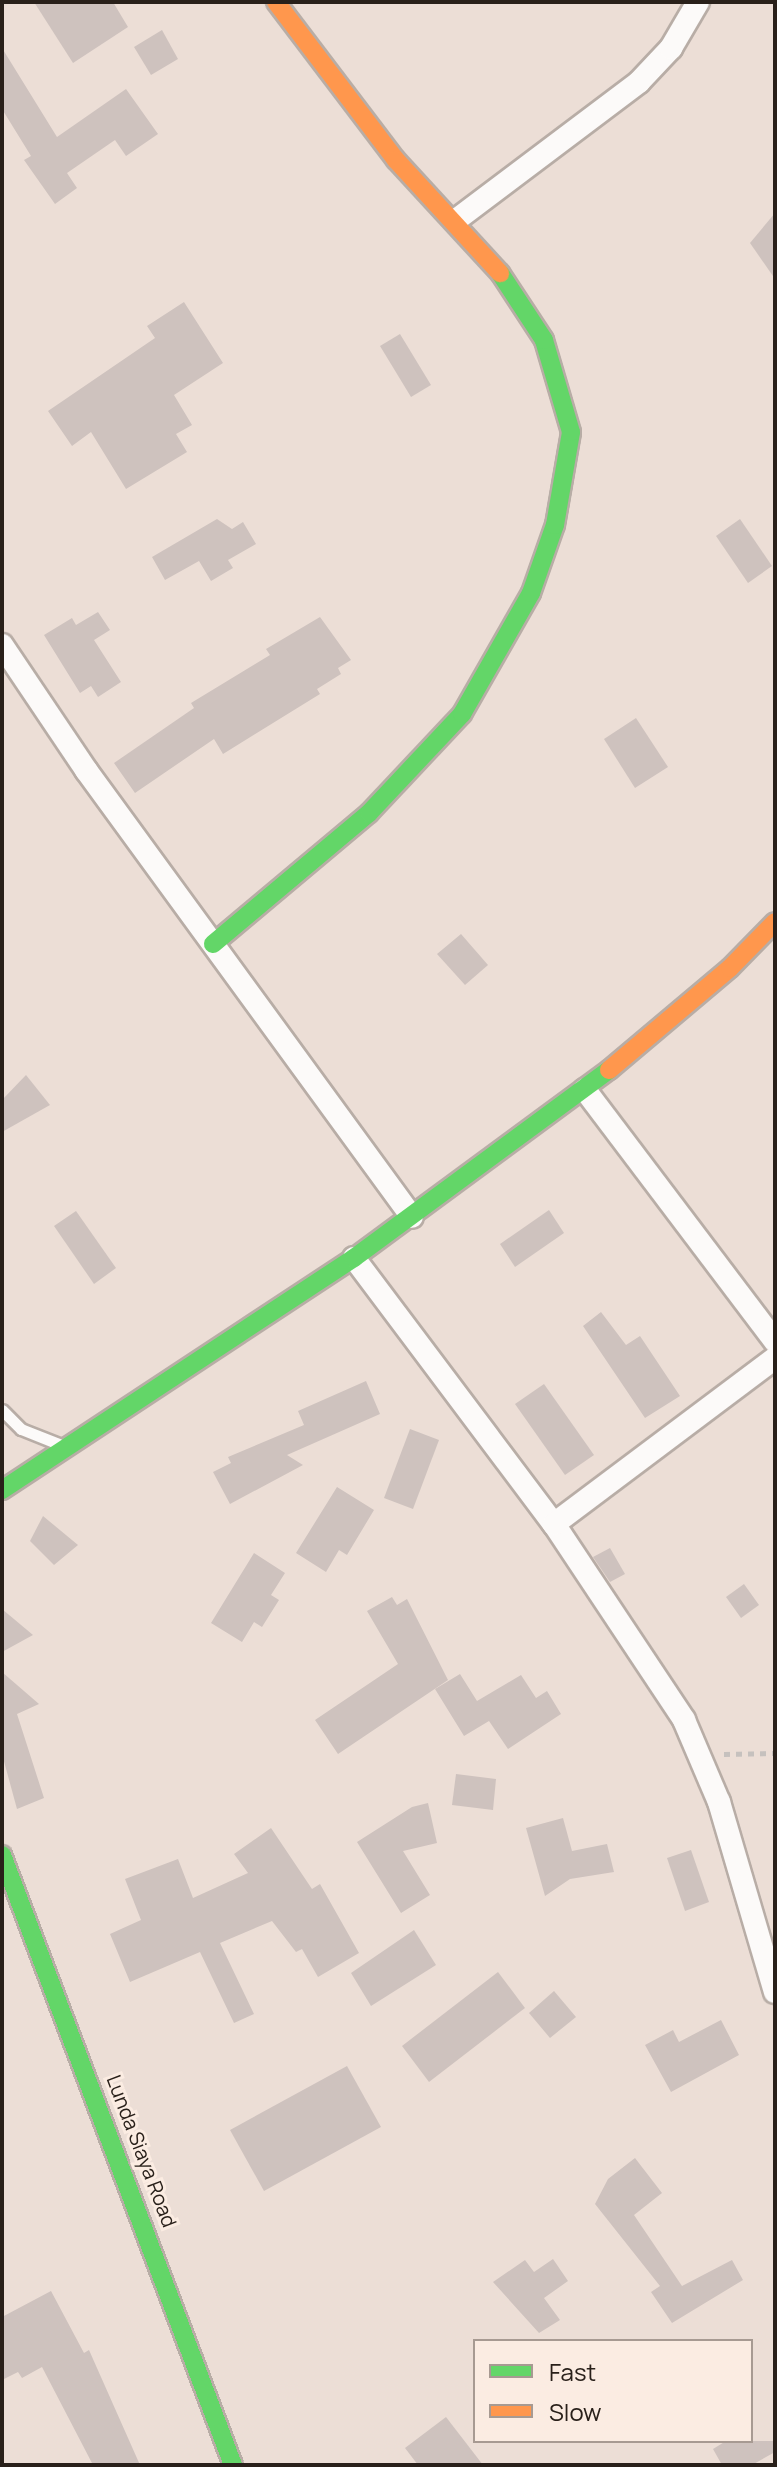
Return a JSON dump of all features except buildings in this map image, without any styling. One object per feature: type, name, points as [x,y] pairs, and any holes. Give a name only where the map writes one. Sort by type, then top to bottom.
[{"type":"main road","points":[[213,944],[369,813],[462,714],[525,604],[555,525],[571,432],[563,389],[544,340],[485,253],[396,160],[276,2]]},
{"type":"main road","points":[[2,1490],[354,1258],[585,1090],[730,968],[775,922]]},
{"type":"main road","name":"Lunda Siaya Road","points":[[2,1855],[233,2465]]},
{"type":"street","points":[[456,220],[639,82],[671,48],[698,2]]},
{"type":"street","points":[[2,645],[213,944],[412,1217]]},
{"type":"street","points":[[585,1090],[775,1341]]},
{"type":"street","points":[[354,1258],[554,1524],[666,1690],[699,1754],[719,1802],[775,1992]]},
{"type":"street","points":[[554,1524],[775,1358]]},
{"type":"lane","points":[[2,1410],[21,1429],[69,1448]]},
{"type":"path","points":[[699,1754],[775,1753]]},
{"type":"traffic: fast","points":[[213,944],[369,813],[462,714],[531,593],[555,525],[571,432],[544,340],[500,273]]},
{"type":"traffic: fast","points":[[2,1490],[354,1258],[609,1070]]},
{"type":"traffic: fast","points":[[2,1855],[233,2465]]},
{"type":"traffic: slow","points":[[276,2],[396,160],[500,273]]},
{"type":"traffic: slow","points":[[609,1070],[730,968],[775,922]]}]
